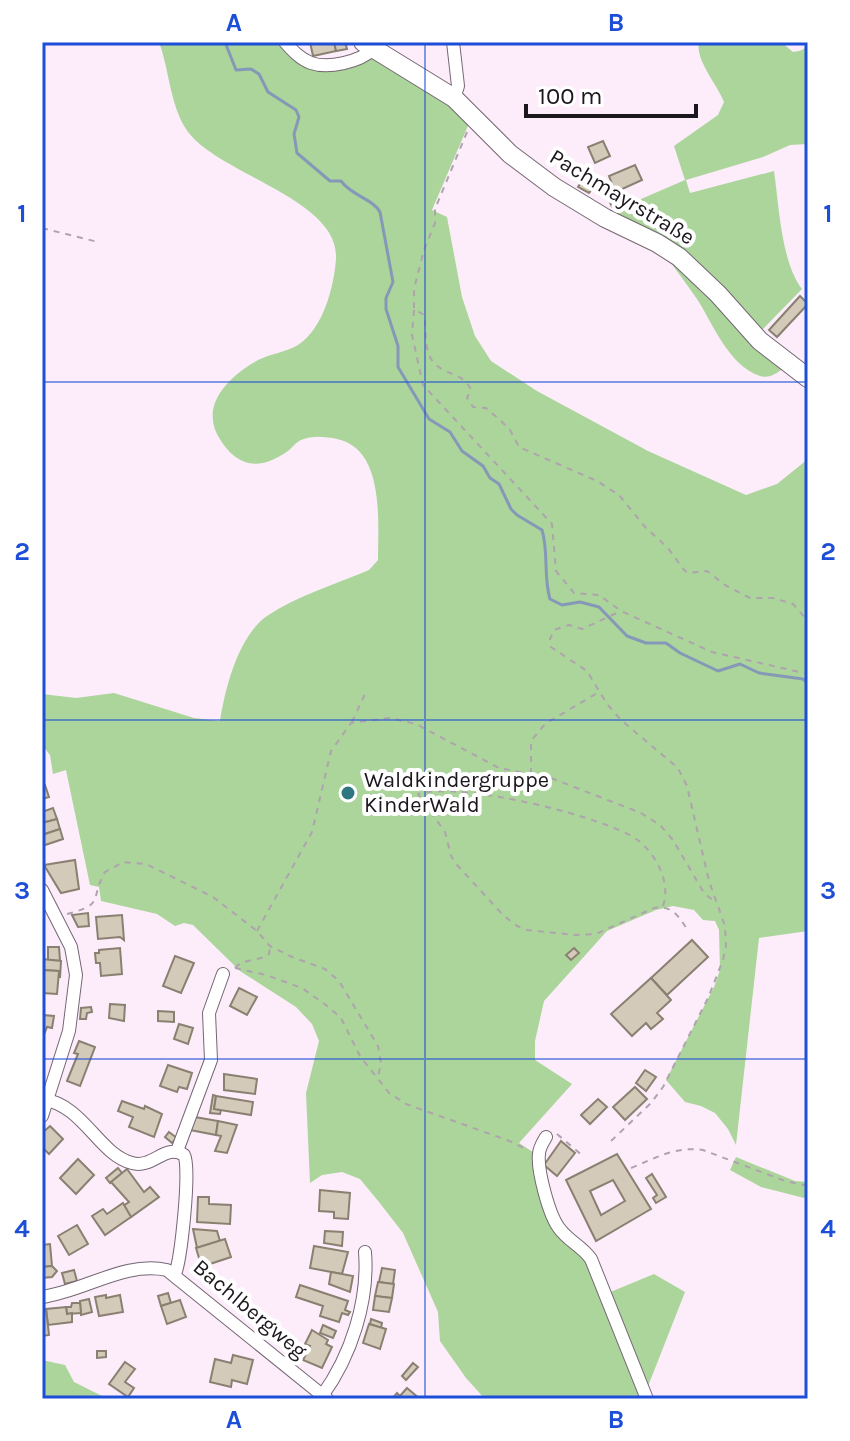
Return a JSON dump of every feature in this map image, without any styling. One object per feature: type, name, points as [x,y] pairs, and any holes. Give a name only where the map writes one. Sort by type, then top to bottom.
[{"type":"street","points":[[285,42],[302,59],[321,65],[366,56],[368,46]]},
{"type":"street","points":[[453,42],[458,86],[454,98]]},
{"type":"street","name":"Pachmayrstraße","points":[[368,46],[454,98],[510,154],[554,187],[679,257],[709,284],[760,341],[808,378]]},
{"type":"street","points":[[42,890],[46,908],[73,952],[76,981],[69,1031],[42,1116]]},
{"type":"street","points":[[45,1099],[65,1106],[127,1162],[143,1165],[170,1151],[177,1151],[211,1060],[209,1013],[223,974]]},
{"type":"street","points":[[546,1137],[539,1152],[539,1161],[555,1222],[591,1259],[647,1399]]},
{"type":"street","name":"Bachlbergweg","points":[[177,1151],[187,1162],[188,1172],[182,1249],[175,1274],[325,1397],[360,1311],[367,1277],[365,1252]]},
{"type":"street","points":[[42,1297],[73,1291],[138,1268],[155,1267],[175,1274]]},
{"type":"path","points":[[472,118],[435,209],[435,223],[414,289],[412,335],[423,385],[552,524],[556,571],[574,593],[599,595],[621,611],[712,652],[808,674]]},
{"type":"path","points":[[42,228],[98,242]]},
{"type":"path","points":[[414,309],[424,315],[426,345],[434,363],[465,379],[471,389],[467,398],[473,407],[486,408],[493,414],[510,430],[519,447],[597,481],[619,495],[688,573],[707,571],[750,598],[773,598],[793,604],[808,621]]},
{"type":"path","points":[[611,1141],[651,1103],[663,1087],[708,998],[726,946],[725,926],[716,903],[687,786],[678,768],[621,720],[587,671],[551,647],[554,630],[569,625],[582,629],[621,611]]},
{"type":"path","points":[[257,931],[312,832],[331,751],[351,723],[366,692]]},
{"type":"path","points":[[531,775],[531,741],[545,724],[599,692]]},
{"type":"path","points":[[351,723],[390,718],[416,724],[499,768],[551,778],[641,813],[660,825],[673,840],[704,893],[716,903]]},
{"type":"path","points":[[663,906],[666,895],[657,860],[638,841],[618,830],[479,792],[450,789],[418,794],[445,832],[451,856],[457,865],[517,926],[527,930],[575,935],[596,934],[663,906],[671,909],[688,931]]},
{"type":"path","points":[[62,915],[89,908],[96,900],[102,877],[111,867],[123,862],[139,862],[213,897],[257,931],[270,946],[325,969],[339,981],[378,1046],[381,1063],[378,1077]]},
{"type":"path","points":[[270,946],[269,954],[263,959],[240,962],[235,968],[302,988],[326,1005],[341,1018],[360,1056],[389,1093],[406,1104],[507,1140],[531,1152],[539,1161]]},
{"type":"path","points":[[563,1139],[583,1156]]},
{"type":"path","points":[[631,1168],[679,1148],[689,1148],[808,1186]]},
{"type":"green space","points":[[159,42],[282,42],[308,64],[374,57],[442,95],[470,121],[432,210],[447,217],[462,297],[475,336],[491,361],[537,391],[648,451],[746,495],[777,484],[808,459],[808,931],[759,938],[736,1145],[715,1113],[685,1102],[666,1080],[720,970],[719,930],[715,921],[703,920],[694,910],[673,906],[656,910],[607,931],[544,1001],[535,1041],[535,1060],[572,1084],[519,1143],[542,1158],[548,1194],[565,1229],[608,1293],[654,1274],[685,1292],[643,1399],[485,1399],[440,1341],[438,1312],[403,1233],[379,1202],[360,1179],[342,1172],[322,1175],[310,1183],[306,1093],[319,1041],[312,1024],[296,1007],[240,971],[193,925],[184,923],[175,926],[157,914],[101,901],[99,887],[90,885],[66,770],[53,774],[50,755],[42,745],[42,694],[76,698],[114,693],[194,718],[220,721],[234,664],[257,625],[291,602],[369,570],[378,560],[376,489],[364,457],[353,446],[337,439],[310,437],[299,441],[277,458],[257,464],[240,460],[218,436],[213,424],[213,412],[221,391],[248,366],[298,345],[307,338],[326,306],[336,259],[332,238],[318,219],[298,203],[222,160],[186,129],[176,109]]},
{"type":"green space","points":[[699,42],[781,42],[793,52],[802,50],[808,42],[808,144],[790,145],[763,157],[686,180],[690,193],[774,171],[785,249],[802,289],[759,333],[736,305],[612,215],[685,180],[674,146],[718,115],[724,102],[703,64]]},
{"type":"green space","points":[[663,253],[783,369],[764,377],[739,363]]},
{"type":"green space","points":[[736,1157],[795,1181],[808,1182],[808,1199],[761,1187],[730,1170]]},
{"type":"green space","points":[[42,1360],[65,1365],[74,1382],[108,1399],[42,1399]]},
{"type":"building","points":[[310,42],[334,42],[336,51],[313,56]]},
{"type":"building","points":[[334,42],[345,42],[347,49],[336,51]]},
{"type":"building","points":[[603,141],[610,156],[595,163],[588,147]]},
{"type":"building","points":[[635,165],[642,180],[622,189],[627,200],[612,207],[609,200],[617,197],[609,176]]},
{"type":"building","points":[[584,178],[595,185],[589,193],[578,187]]},
{"type":"building","points":[[800,296],[808,304],[777,337],[769,330]]},
{"type":"building","points":[[45,785],[49,797],[42,799],[42,786]]},
{"type":"building","points":[[53,808],[57,819],[42,823],[42,812]]},
{"type":"building","points":[[57,819],[60,829],[42,835],[42,823]]},
{"type":"building","points":[[60,829],[63,839],[42,846],[42,835]]},
{"type":"building","points":[[75,860],[79,889],[61,893],[44,865]]},
{"type":"building","points":[[88,913],[89,926],[78,927],[72,915]]},
{"type":"building","points":[[122,915],[124,940],[120,937],[98,939],[96,917]]},
{"type":"building","points":[[692,940],[708,957],[667,995],[651,978]]},
{"type":"building","points":[[48,947],[59,947],[60,961],[48,960]]},
{"type":"building","points":[[120,948],[122,974],[101,976],[95,953]]},
{"type":"building","points":[[574,948],[579,953],[571,960],[566,955]]},
{"type":"building","points":[[175,956],[194,963],[181,993],[163,986]]},
{"type":"building","points":[[42,959],[61,961],[60,978],[59,971],[42,970]]},
{"type":"building","points":[[42,970],[59,971],[57,994],[42,993]]},
{"type":"building","points":[[651,978],[671,1000],[657,1013],[663,1019],[651,1029],[646,1023],[632,1036],[611,1014]]},
{"type":"building","points":[[239,988],[257,997],[247,1015],[230,1006]]},
{"type":"building","points":[[110,1004],[125,1005],[124,1021],[109,1018]]},
{"type":"building","points":[[91,1007],[92,1012],[87,1013],[86,1019],[80,1019],[81,1008]]},
{"type":"building","points":[[158,1011],[174,1012],[174,1022],[158,1021]]},
{"type":"building","points":[[42,1012],[43,1015],[54,1016],[52,1028],[47,1027],[42,1040]]},
{"type":"building","points":[[179,1024],[193,1028],[188,1044],[174,1039]]},
{"type":"building","points":[[79,1041],[95,1047],[80,1086],[67,1081],[78,1054],[74,1053]]},
{"type":"building","points":[[168,1065],[192,1073],[187,1089],[179,1087],[177,1092],[160,1086]]},
{"type":"building","points":[[645,1070],[656,1077],[646,1091],[636,1083]]},
{"type":"building","points":[[224,1074],[257,1079],[255,1094],[224,1090]]},
{"type":"building","points":[[635,1087],[647,1099],[625,1120],[613,1107]]},
{"type":"building","points":[[213,1095],[216,1096],[214,1109],[221,1110],[220,1114],[210,1113]]},
{"type":"building","points":[[216,1096],[253,1102],[251,1115],[214,1109]]},
{"type":"building","points":[[598,1099],[607,1107],[590,1124],[581,1115]]},
{"type":"building","points":[[122,1101],[162,1114],[154,1137],[129,1127],[133,1117],[118,1111]]},
{"type":"building","points":[[195,1117],[218,1121],[216,1135],[190,1130]]},
{"type":"building","points":[[218,1121],[237,1125],[227,1153],[215,1151],[221,1136],[216,1135]]},
{"type":"building","points":[[50,1126],[63,1139],[49,1154],[42,1147],[42,1133]]},
{"type":"building","points":[[169,1132],[177,1138],[172,1143],[165,1137]]},
{"type":"building","points":[[561,1141],[575,1153],[557,1176],[544,1165]]},
{"type":"building","points":[[617,1154],[651,1209],[596,1241],[566,1180]],"holes":[[[613,1180],[625,1201],[601,1215],[590,1191]]]},
{"type":"building","points":[[78,1159],[94,1175],[76,1194],[60,1178]]},
{"type":"building","points":[[118,1168],[122,1173],[110,1183],[106,1178]]},
{"type":"building","points":[[127,1169],[144,1192],[150,1187],[159,1197],[131,1217],[123,1206],[129,1202],[111,1182]]},
{"type":"building","points":[[652,1174],[666,1197],[656,1203],[653,1198],[657,1195],[646,1178]]},
{"type":"building","points":[[320,1190],[350,1193],[348,1219],[334,1218],[334,1212],[319,1211]]},
{"type":"building","points":[[198,1197],[209,1197],[209,1204],[231,1205],[230,1224],[197,1222]]},
{"type":"building","points":[[123,1203],[131,1217],[105,1235],[92,1216],[103,1209],[107,1214]]},
{"type":"building","points":[[77,1225],[88,1244],[69,1255],[58,1236]]},
{"type":"building","points":[[193,1229],[217,1231],[220,1241],[197,1248]]},
{"type":"building","points":[[325,1231],[343,1232],[342,1246],[324,1243]]},
{"type":"building","points":[[225,1239],[231,1257],[210,1264],[212,1272],[204,1275],[196,1248]]},
{"type":"building","points":[[50,1244],[52,1266],[42,1267],[42,1245]]},
{"type":"building","points":[[314,1246],[348,1252],[342,1274],[310,1268]]},
{"type":"building","points":[[52,1266],[57,1271],[52,1277],[42,1278],[42,1267]]},
{"type":"building","points":[[382,1268],[395,1270],[393,1284],[379,1282]]},
{"type":"building","points":[[74,1270],[77,1281],[65,1284],[62,1273]]},
{"type":"building","points":[[331,1272],[353,1276],[350,1292],[329,1284]]},
{"type":"building","points":[[378,1282],[394,1284],[392,1298],[375,1296]]},
{"type":"building","points":[[300,1285],[348,1301],[345,1310],[350,1312],[348,1315],[342,1313],[339,1322],[320,1316],[323,1306],[296,1297]]},
{"type":"building","points":[[239,1292],[247,1298],[240,1306],[232,1299]]},
{"type":"building","points":[[168,1293],[171,1303],[161,1306],[158,1296]]},
{"type":"building","points":[[106,1295],[106,1298],[120,1295],[123,1312],[99,1316],[95,1297]]},
{"type":"building","points":[[375,1296],[392,1298],[389,1312],[373,1310]]},
{"type":"building","points":[[89,1299],[92,1312],[81,1315],[80,1301]]},
{"type":"building","points":[[180,1300],[186,1317],[167,1324],[161,1306]]},
{"type":"building","points":[[72,1303],[80,1303],[81,1313],[67,1314],[66,1307],[71,1307]]},
{"type":"building","points":[[66,1307],[67,1314],[72,1313],[72,1322],[48,1325],[46,1309]]},
{"type":"building","points":[[42,1309],[46,1309],[49,1335],[42,1336]]},
{"type":"building","points":[[371,1319],[382,1323],[381,1328],[370,1324]]},
{"type":"building","points":[[369,1324],[386,1329],[380,1349],[363,1343]]},
{"type":"building","points":[[323,1325],[336,1331],[333,1338],[320,1333]]},
{"type":"building","points":[[312,1330],[328,1340],[326,1344],[332,1347],[322,1368],[303,1360],[310,1346],[305,1344]]},
{"type":"building","points":[[97,1351],[106,1351],[106,1357],[97,1358]]},
{"type":"building","points":[[233,1355],[253,1360],[247,1384],[232,1380],[231,1387],[210,1382],[215,1359],[231,1363]]},
{"type":"building","points":[[125,1362],[135,1369],[125,1382],[134,1388],[128,1397],[109,1384]]},
{"type":"building","points":[[413,1363],[418,1367],[406,1380],[402,1376]]},
{"type":"building","points":[[407,1388],[420,1399],[392,1399],[397,1393],[400,1396]]},
{"type":"waterway","points":[[225,42],[236,70],[251,69],[259,74],[268,92],[296,110],[299,117],[294,134],[297,153],[330,181],[341,181],[380,212],[393,282],[386,298],[386,309],[398,346],[398,367],[429,419],[450,432],[462,451],[483,466],[490,478],[499,484],[517,515],[542,530],[550,599],[562,605],[580,602],[599,607],[627,636],[646,643],[666,643],[718,671],[740,664],[759,673],[803,679],[808,683]]},
{"type":"place","name":"Waldkindergruppe KinderWald","points":[[348,793]]}]
